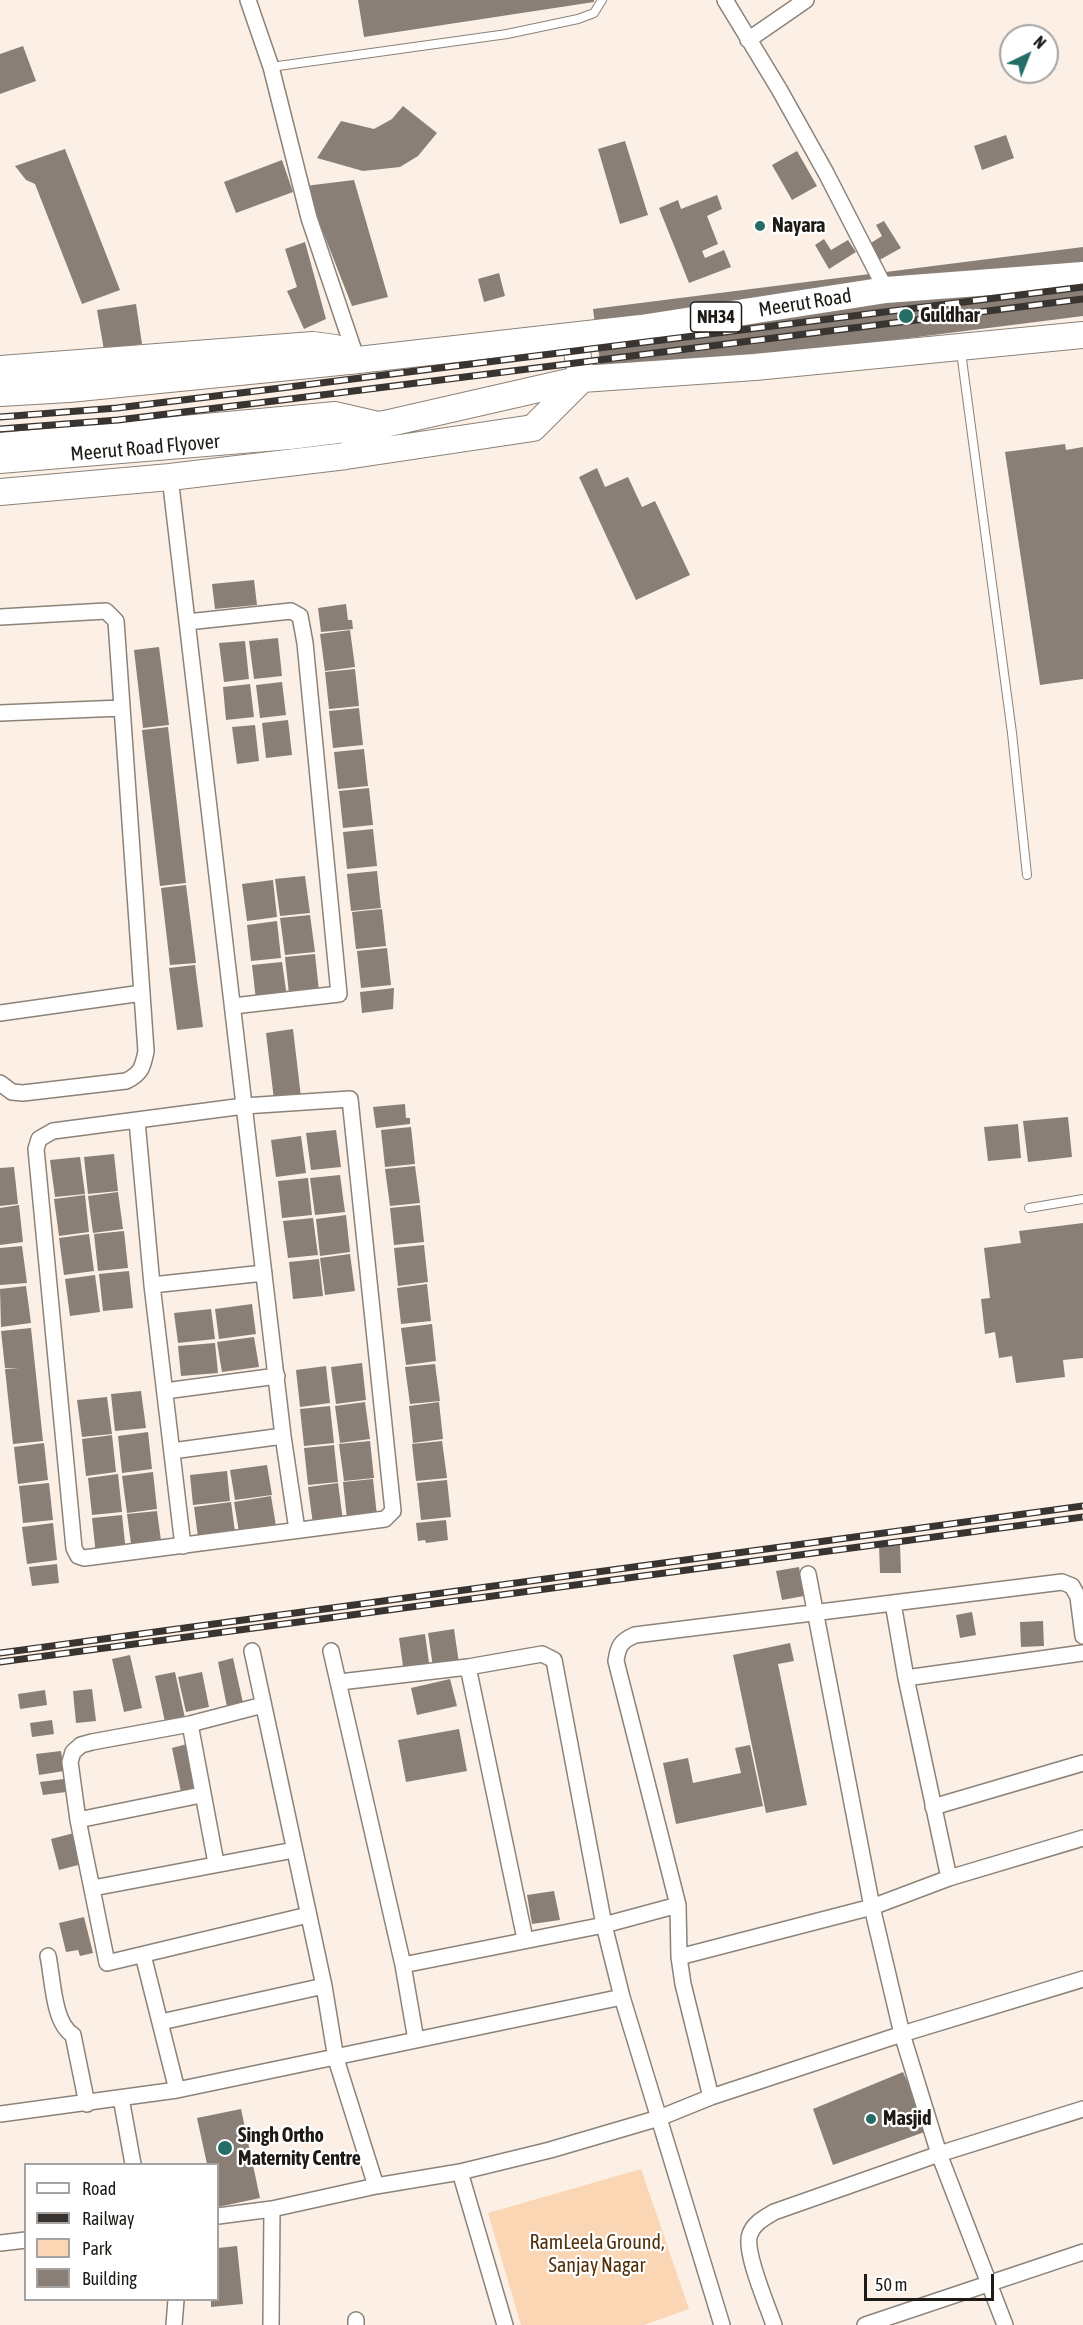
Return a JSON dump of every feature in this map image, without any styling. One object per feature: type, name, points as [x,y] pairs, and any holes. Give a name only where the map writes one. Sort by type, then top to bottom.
[{"type":"main road","name":"Meerut Road","points":[[353,361],[574,336],[886,290],[1083,275]]},
{"type":"main road","points":[[346,456],[385,424],[582,379],[755,367],[1083,335]]},
{"type":"main road","points":[[574,336],[582,379]]},
{"type":"main road","points":[[0,369],[313,345],[335,348],[353,361]]},
{"type":"main road","name":"NH34","points":[[0,393],[282,370],[353,361]]},
{"type":"main road","points":[[0,492],[170,477],[346,456],[533,428],[582,379]]},
{"type":"main road","name":"Meerut Road Flyover","points":[[0,460],[290,436],[385,424]]},
{"type":"street","points":[[0,405],[333,375],[353,361],[309,218],[271,67],[248,0]]},
{"type":"street","points":[[725,0],[820,162],[886,290]]},
{"type":"street","points":[[748,40],[806,0]]},
{"type":"street","points":[[0,443],[335,412],[385,424]]},
{"type":"street","points":[[170,477],[283,1436],[297,1530]]},
{"type":"street","points":[[0,617],[106,611],[116,621],[146,1051],[144,1065],[138,1076],[126,1081],[23,1093],[12,1092],[0,1083]]},
{"type":"street","points":[[187,622],[291,611],[300,616],[305,643],[339,994],[233,1006]]},
{"type":"street","points":[[0,713],[121,708]]},
{"type":"street","points":[[0,1013],[142,993]]},
{"type":"street","points":[[350,1099],[394,1503],[393,1511],[385,1519],[84,1558],[78,1556],[74,1548],[36,1149],[44,1134],[53,1131],[244,1106],[350,1099]]},
{"type":"street","points":[[137,1121],[152,1285],[183,1546]]},
{"type":"street","points":[[152,1285],[264,1273]]},
{"type":"street","points":[[165,1391],[277,1376]]},
{"type":"street","points":[[172,1451],[283,1436]]},
{"type":"street","points":[[808,1574],[872,1907],[902,2034],[939,2154],[1005,2325]]},
{"type":"street","points":[[711,2097],[679,1957],[678,1905],[616,1661],[618,1648],[623,1640],[635,1635],[1062,1582],[1072,1586],[1078,1597],[1083,1636]]},
{"type":"street","points":[[893,1603],[906,1678],[949,1878]]},
{"type":"street","points":[[252,1651],[324,1986],[336,2059],[376,2186]]},
{"type":"street","points":[[332,1651],[403,1965],[416,2040]]},
{"type":"street","points":[[906,1678],[1083,1653]]},
{"type":"street","points":[[340,1682],[468,1667],[542,1654],[554,1660],[604,1925],[622,1997],[722,2325]]},
{"type":"street","points":[[468,1667],[525,1939]]},
{"type":"street","points":[[263,1705],[190,1724],[81,1745],[73,1752],[70,1762],[78,1820],[107,1963],[308,1915]]},
{"type":"street","points":[[190,1724],[201,1795],[216,1863]]},
{"type":"street","points":[[933,1807],[1083,1763]]},
{"type":"street","points":[[78,1820],[201,1795]]},
{"type":"street","points":[[679,1957],[872,1907],[949,1878],[1083,1838]]},
{"type":"street","points":[[93,1888],[294,1850]]},
{"type":"street","points":[[403,1965],[604,1925],[678,1905]]},
{"type":"street","points":[[143,1955],[177,2090]]},
{"type":"street","points":[[48,1956],[60,2020],[66,2030],[73,2035],[87,2104]]},
{"type":"street","points":[[219,2216],[273,2209],[376,2186],[460,2172],[550,2150],[659,2118],[711,2097],[902,2034],[1083,1979]]},
{"type":"street","points":[[161,2022],[324,1986]]},
{"type":"street","points":[[0,2115],[177,2090],[336,2059],[622,1997]]},
{"type":"street","points":[[121,2098],[133,2163]]},
{"type":"street","points":[[774,2325],[750,2254],[749,2236],[758,2222],[774,2212],[939,2154],[1083,2109]]},
{"type":"street","points":[[460,2172],[505,2325]]},
{"type":"street","points":[[271,2325],[273,2209]]},
{"type":"street","points":[[0,2242],[24,2240]]},
{"type":"street","points":[[865,2325],[1083,2252]]},
{"type":"street","points":[[174,2325],[176,2301]]},
{"type":"lane","points":[[271,67],[558,24],[594,13],[602,0]]},
{"type":"lane","points":[[961,347],[1012,733],[1027,875]]},
{"type":"lane","points":[[1029,1208],[1083,1199]]},
{"type":"green space","name":"RamLeela Ground, Sanjay Nagar","points":[[641,2169],[689,2309],[644,2325],[521,2325],[488,2213]]},
{"type":"building","points":[[358,0],[594,0],[594,2],[364,37]]},
{"type":"building","points":[[23,46],[36,81],[0,94],[0,54]]},
{"type":"building","points":[[403,106],[437,133],[418,156],[400,167],[363,171],[317,158],[341,121],[374,129],[392,119]]},
{"type":"building","points":[[1006,135],[1014,158],[982,170],[974,146]]},
{"type":"building","points":[[625,141],[648,215],[620,224],[598,149]]},
{"type":"building","points":[[65,149],[120,290],[82,304],[35,184],[26,180],[15,166]]},
{"type":"building","points":[[797,151],[817,186],[792,200],[772,165]]},
{"type":"building","points":[[282,160],[293,192],[236,213],[224,182]]},
{"type":"building","points":[[354,180],[388,297],[352,306],[305,186]]},
{"type":"building","points":[[717,195],[722,209],[707,216],[718,244],[702,251],[705,258],[724,250],[731,267],[689,283],[659,208],[678,200],[681,209]]},
{"type":"building","points":[[884,221],[901,248],[876,262],[866,246],[882,236],[876,225]]},
{"type":"building","points":[[824,239],[831,250],[848,240],[856,252],[829,269],[815,245]]},
{"type":"building","points":[[305,242],[326,319],[304,329],[287,291],[297,287],[285,249]]},
{"type":"building","name":"Guldhar","points":[[1083,247],[1083,316],[602,377],[593,309]]},
{"type":"building","points":[[499,273],[505,296],[484,302],[478,279]]},
{"type":"building","points":[[136,304],[142,344],[104,350],[97,310]]},
{"type":"building","points":[[1065,444],[1066,450],[1083,447],[1083,679],[1040,685],[1005,452]]},
{"type":"building","points":[[597,468],[605,487],[628,477],[642,507],[655,501],[690,575],[636,600],[579,477]]},
{"type":"building","points":[[254,580],[257,605],[215,609],[212,584]]},
{"type":"building","points":[[346,604],[348,620],[352,620],[353,629],[321,632],[318,608]]},
{"type":"building","points":[[350,630],[355,667],[325,671],[320,634]]},
{"type":"building","points":[[278,638],[282,676],[254,679],[249,641]]},
{"type":"building","points":[[245,641],[249,679],[224,682],[219,643]]},
{"type":"building","points":[[159,647],[169,725],[143,728],[134,650]]},
{"type":"building","points":[[355,669],[359,706],[329,709],[325,672]]},
{"type":"building","points":[[282,682],[286,715],[260,718],[256,685]]},
{"type":"building","points":[[250,684],[254,717],[226,720],[223,687]]},
{"type":"building","points":[[359,708],[363,745],[333,748],[329,711]]},
{"type":"building","points":[[288,720],[292,755],[266,758],[262,723]]},
{"type":"building","points":[[255,725],[259,761],[237,764],[232,727]]},
{"type":"building","points":[[168,727],[186,883],[160,886],[142,730]]},
{"type":"building","points":[[364,749],[368,786],[338,789],[334,752]]},
{"type":"building","points":[[369,788],[373,825],[343,828],[339,791]]},
{"type":"building","points":[[373,829],[377,866],[347,869],[343,832]]},
{"type":"building","points":[[377,871],[381,908],[351,911],[347,874]]},
{"type":"building","points":[[305,876],[310,913],[280,916],[275,879]]},
{"type":"building","points":[[273,880],[277,917],[247,921],[242,884]]},
{"type":"building","points":[[186,885],[196,963],[170,965],[161,888]]},
{"type":"building","points":[[382,909],[386,946],[356,949],[352,912]]},
{"type":"building","points":[[310,915],[315,952],[285,955],[280,918]]},
{"type":"building","points":[[277,921],[281,958],[251,961],[247,925]]},
{"type":"building","points":[[387,948],[391,985],[361,988],[357,951]]},
{"type":"building","points":[[315,954],[319,991],[289,994],[285,957]]},
{"type":"building","points":[[282,962],[287,997],[256,1000],[252,965]]},
{"type":"building","points":[[195,965],[203,1027],[177,1030],[169,968]]},
{"type":"building","points":[[394,988],[393,1009],[362,1013],[360,992]]},
{"type":"building","points":[[293,1029],[301,1097],[274,1100],[266,1033]]},
{"type":"building","points":[[405,1104],[406,1118],[410,1118],[410,1124],[376,1128],[373,1107]]},
{"type":"building","points":[[1068,1117],[1072,1157],[1028,1162],[1023,1121]]},
{"type":"building","points":[[1018,1124],[1021,1158],[988,1161],[984,1127]]},
{"type":"building","points":[[411,1127],[415,1164],[385,1167],[381,1130]]},
{"type":"building","points":[[336,1130],[341,1167],[311,1170],[306,1133]]},
{"type":"building","points":[[301,1136],[306,1173],[276,1177],[271,1140]]},
{"type":"building","points":[[114,1154],[118,1191],[88,1194],[84,1157]]},
{"type":"building","points":[[80,1157],[85,1194],[55,1197],[50,1160]]},
{"type":"building","points":[[415,1166],[420,1203],[390,1206],[385,1169]]},
{"type":"building","points":[[14,1167],[18,1204],[0,1206],[0,1168]]},
{"type":"building","points":[[340,1175],[345,1212],[315,1215],[310,1178]]},
{"type":"building","points":[[308,1178],[312,1215],[282,1218],[278,1181]]},
{"type":"building","points":[[118,1192],[123,1229],[93,1233],[88,1196]]},
{"type":"building","points":[[85,1195],[89,1232],[59,1236],[54,1199]]},
{"type":"building","points":[[19,1205],[23,1242],[0,1245],[0,1208]]},
{"type":"building","points":[[420,1205],[424,1242],[394,1245],[390,1208]]},
{"type":"building","points":[[346,1215],[350,1252],[320,1256],[316,1219]]},
{"type":"building","points":[[313,1218],[318,1255],[288,1258],[283,1221]]},
{"type":"building","points":[[1083,1223],[1083,1358],[1063,1360],[1065,1377],[1016,1383],[1012,1356],[999,1358],[995,1332],[985,1334],[981,1299],[990,1298],[984,1248],[1021,1243],[1019,1231]]},
{"type":"building","points":[[124,1231],[128,1268],[98,1271],[94,1234]]},
{"type":"building","points":[[89,1234],[94,1271],[64,1275],[59,1238]]},
{"type":"building","points":[[424,1245],[428,1282],[398,1286],[394,1248]]},
{"type":"building","points":[[22,1246],[27,1283],[0,1285],[0,1248]]},
{"type":"building","points":[[350,1254],[355,1291],[325,1295],[320,1258]]},
{"type":"building","points":[[319,1259],[323,1296],[293,1299],[289,1262]]},
{"type":"building","points":[[129,1271],[133,1308],[103,1311],[99,1274]]},
{"type":"building","points":[[95,1275],[100,1312],[70,1316],[65,1279]]},
{"type":"building","points":[[427,1284],[431,1321],[401,1324],[397,1288]]},
{"type":"building","points":[[26,1286],[31,1323],[1,1327],[0,1289]]},
{"type":"building","points":[[252,1304],[256,1334],[219,1339],[215,1309]]},
{"type":"building","points":[[211,1309],[215,1339],[178,1343],[174,1313]]},
{"type":"building","points":[[432,1324],[436,1361],[406,1365],[401,1328]]},
{"type":"building","points":[[31,1328],[43,1441],[13,1444],[5,1369],[19,1368],[5,1368],[1,1331]]},
{"type":"building","points":[[254,1337],[259,1367],[222,1372],[217,1342]]},
{"type":"building","points":[[215,1343],[218,1373],[181,1376],[178,1346]]},
{"type":"building","points":[[362,1363],[366,1400],[336,1404],[331,1367]]},
{"type":"building","points":[[435,1364],[440,1401],[410,1404],[405,1367]]},
{"type":"building","points":[[326,1366],[330,1403],[300,1407],[296,1370]]},
{"type":"building","points":[[141,1391],[146,1428],[115,1431],[111,1394]]},
{"type":"building","points":[[107,1397],[112,1434],[82,1437],[77,1400]]},
{"type":"building","points":[[365,1402],[370,1439],[340,1443],[335,1406]]},
{"type":"building","points":[[439,1402],[443,1439],[413,1443],[409,1406]]},
{"type":"building","points":[[330,1406],[334,1443],[304,1446],[300,1409]]},
{"type":"building","points":[[148,1432],[152,1469],[122,1473],[118,1436]]},
{"type":"building","points":[[112,1435],[116,1472],[86,1476],[82,1439]]},
{"type":"building","points":[[370,1441],[374,1478],[344,1481],[339,1444]]},
{"type":"building","points":[[442,1441],[447,1478],[416,1481],[412,1444]]},
{"type":"building","points":[[44,1443],[48,1480],[18,1484],[14,1447]]},
{"type":"building","points":[[334,1445],[338,1482],[308,1485],[304,1448]]},
{"type":"building","points":[[267,1465],[272,1495],[235,1500],[230,1470]]},
{"type":"building","points":[[227,1471],[230,1501],[193,1505],[190,1475]]},
{"type":"building","points":[[153,1472],[157,1509],[127,1513],[122,1476]]},
{"type":"building","points":[[118,1474],[122,1512],[92,1515],[88,1478]]},
{"type":"building","points":[[373,1479],[377,1516],[347,1519],[343,1482]]},
{"type":"building","points":[[447,1480],[451,1517],[421,1520],[417,1483]]},
{"type":"building","points":[[49,1483],[53,1520],[23,1523],[19,1486]]},
{"type":"building","points":[[338,1483],[343,1521],[313,1524],[308,1487]]},
{"type":"building","points":[[271,1496],[276,1526],[239,1532],[234,1502]]},
{"type":"building","points":[[231,1502],[235,1532],[198,1537],[194,1507]]},
{"type":"building","points":[[157,1511],[162,1548],[132,1551],[127,1514]]},
{"type":"building","points":[[122,1515],[126,1552],[96,1555],[92,1518]]},
{"type":"building","points":[[446,1520],[448,1540],[426,1543],[425,1540],[418,1541],[416,1523]]},
{"type":"building","points":[[53,1523],[57,1560],[27,1564],[22,1527]]},
{"type":"building","points":[[900,1544],[901,1573],[880,1573],[879,1545]]},
{"type":"building","points":[[57,1564],[59,1583],[32,1586],[29,1567]]},
{"type":"building","points":[[799,1567],[804,1596],[782,1600],[776,1571]]},
{"type":"building","points":[[972,1612],[976,1635],[960,1638],[956,1615]]},
{"type":"building","points":[[1043,1621],[1044,1646],[1021,1647],[1020,1622]]},
{"type":"building","points":[[454,1629],[459,1663],[433,1667],[428,1633]]},
{"type":"building","points":[[425,1634],[430,1670],[404,1673],[399,1638]]},
{"type":"building","points":[[790,1643],[794,1661],[778,1664],[807,1805],[766,1813],[733,1655]]},
{"type":"building","points":[[130,1655],[142,1708],[124,1712],[112,1659]]},
{"type":"building","points":[[233,1658],[243,1703],[227,1707],[218,1662]]},
{"type":"building","points":[[175,1672],[185,1718],[165,1722],[155,1676]]},
{"type":"building","points":[[202,1672],[209,1707],[186,1712],[178,1677]]},
{"type":"building","points":[[450,1679],[457,1706],[417,1715],[411,1688]]},
{"type":"building","points":[[92,1689],[96,1721],[76,1723],[73,1691]]},
{"type":"building","points":[[45,1690],[47,1705],[20,1709],[18,1694]]},
{"type":"building","points":[[52,1720],[54,1734],[32,1737],[30,1723]]},
{"type":"building","points":[[459,1729],[467,1771],[406,1782],[398,1740]]},
{"type":"building","points":[[187,1744],[196,1789],[181,1792],[172,1748]]},
{"type":"building","points":[[750,1745],[763,1806],[676,1824],[663,1763],[688,1758],[693,1783],[741,1773],[735,1748]]},
{"type":"building","points":[[61,1751],[64,1771],[39,1775],[36,1754]]},
{"type":"building","points":[[64,1779],[66,1792],[43,1795],[40,1782]]},
{"type":"building","points":[[74,1833],[82,1864],[59,1870],[51,1839]]},
{"type":"building","points":[[554,1891],[560,1920],[532,1924],[527,1895]]},
{"type":"building","points":[[84,1917],[93,1953],[80,1956],[78,1950],[66,1952],[59,1923]]},
{"type":"building","name":"Masjid","points":[[903,2072],[930,2130],[833,2165],[813,2109]]},
{"type":"building","points":[[241,2109],[260,2198],[219,2207],[219,2163],[207,2163],[197,2118]]},
{"type":"building","points":[[237,2246],[243,2304],[211,2307],[211,2301],[219,2301],[219,2248]]},
{"type":"railway","points":[[0,417],[117,408],[1083,287]]},
{"type":"railway","points":[[0,429],[118,420],[1083,299]]},
{"type":"railway","points":[[0,1653],[1083,1506]]},
{"type":"railway","points":[[0,1662],[1083,1517]]},
{"type":"place","name":"Nayara","points":[[760,226]]},
{"type":"place","name":"Guldhar","points":[[906,316]]},
{"type":"place","name":"Masjid","points":[[871,2119]]},
{"type":"place","name":"Singh Ortho Maternity Centre","points":[[225,2148]]}]
